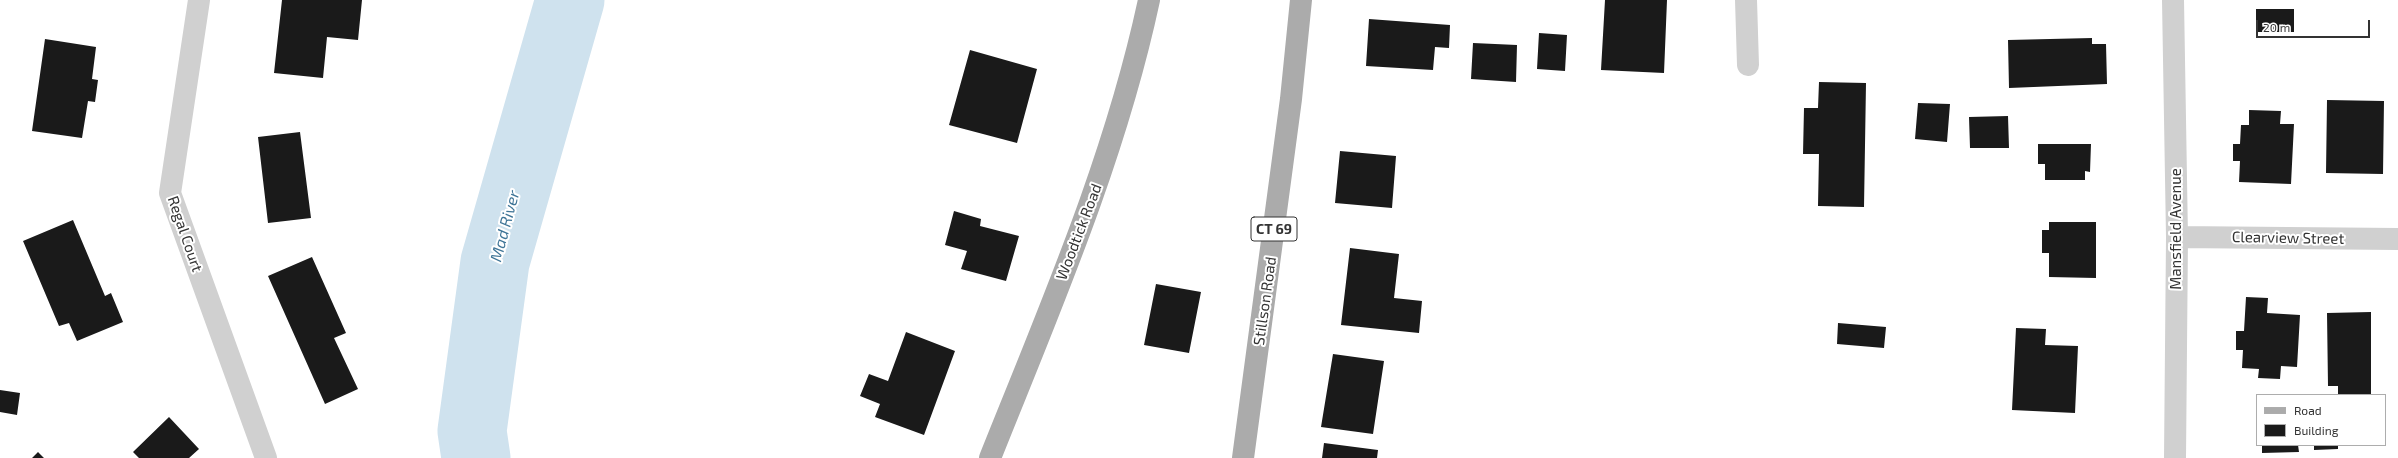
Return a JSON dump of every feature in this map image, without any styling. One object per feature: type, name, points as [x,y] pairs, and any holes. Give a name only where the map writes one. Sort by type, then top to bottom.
[{"type":"main road","name":"Woodtick Road","points":[[990,458],[1096,191],[1127,91],[1149,0]]},
{"type":"main road","name":"Stillson Road","points":[[1243,458],[1288,129],[1301,0]]},
{"type":"street","name":"Regal Court","points":[[199,0],[170,193],[266,458]]},
{"type":"street","points":[[1746,0],[1748,65]]},
{"type":"street","name":"Mansfield Avenue","points":[[2173,0],[2178,236],[2175,458]]},
{"type":"street","name":"Clearview Street","points":[[2178,236],[2398,239]]},
{"type":"building","points":[[282,0],[362,0],[358,40],[327,37],[323,78],[274,73]]},
{"type":"building","points":[[1605,0],[1667,0],[1664,73],[1601,70]]},
{"type":"building","points":[[2256,9],[2294,9],[2294,32],[2256,32]]},
{"type":"building","points":[[1369,19],[1450,25],[1449,48],[1435,47],[1433,70],[1366,66]]},
{"type":"building","points":[[1539,33],[1567,35],[1565,71],[1537,69]]},
{"type":"building","points":[[2092,38],[2092,44],[2106,44],[2107,84],[2009,88],[2008,40]]},
{"type":"building","points":[[45,39],[96,47],[92,79],[98,80],[95,102],[88,101],[82,138],[32,131]]},
{"type":"building","points":[[1473,43],[1517,45],[1516,82],[1471,79]]},
{"type":"building","points":[[970,50],[1037,69],[1017,143],[949,125]]},
{"type":"building","points":[[1819,82],[1866,83],[1864,207],[1818,206],[1819,154],[1803,154],[1804,108],[1818,108]]},
{"type":"building","points":[[2327,100],[2384,101],[2383,174],[2326,173]]},
{"type":"building","points":[[1918,103],[1950,104],[1947,142],[1915,139]]},
{"type":"building","points":[[2249,110],[2281,111],[2280,124],[2294,124],[2291,184],[2239,182],[2240,161],[2233,161],[2233,144],[2240,144],[2241,125],[2249,125]]},
{"type":"building","points":[[2008,116],[2009,148],[1970,148],[1969,117]]},
{"type":"building","points":[[300,132],[311,218],[268,223],[258,137]]},
{"type":"building","points":[[2038,144],[2091,144],[2090,172],[2085,171],[2085,180],[2045,180],[2045,164],[2038,164]]},
{"type":"building","points":[[1340,151],[1396,156],[1392,208],[1335,203]]},
{"type":"building","points":[[954,211],[981,219],[980,226],[1019,236],[1006,281],[961,269],[967,251],[945,245]]},
{"type":"building","points":[[73,220],[105,296],[111,293],[123,322],[77,341],[69,323],[59,326],[23,241]]},
{"type":"building","points":[[2049,222],[2096,222],[2096,278],[2049,277],[2049,253],[2042,253],[2042,230],[2049,230]]},
{"type":"building","points":[[1350,248],[1399,254],[1394,298],[1422,301],[1419,333],[1341,325]]},
{"type":"building","points":[[312,257],[346,333],[334,338],[358,389],[325,404],[268,276]]},
{"type":"building","points":[[1156,284],[1201,292],[1189,353],[1144,345]]},
{"type":"building","points":[[2246,297],[2268,298],[2267,313],[2300,315],[2297,367],[2281,366],[2280,379],[2258,378],[2259,369],[2242,368],[2243,350],[2236,350],[2236,331],[2244,331]]},
{"type":"building","points":[[2371,312],[2371,394],[2338,394],[2338,386],[2328,386],[2327,313]]},
{"type":"building","points":[[1838,323],[1886,327],[1884,348],[1837,344]]},
{"type":"building","points":[[2016,328],[2046,329],[2045,345],[2078,346],[2075,413],[2012,410]]},
{"type":"building","points":[[906,332],[955,351],[924,435],[875,417],[880,404],[860,396],[869,374],[888,381]]},
{"type":"building","points":[[1333,354],[1384,361],[1373,434],[1321,427]]},
{"type":"building","points":[[0,390],[20,393],[17,415],[0,412]]},
{"type":"building","points":[[169,417],[199,449],[189,458],[139,458],[133,452]]},
{"type":"building","points":[[1324,443],[1378,450],[1377,458],[1322,458]]},
{"type":"building","points":[[2262,446],[2298,446],[2299,452],[2262,453]]},
{"type":"building","points":[[2314,446],[2338,446],[2338,449],[2314,450]]},
{"type":"building","points":[[38,452],[44,458],[32,458]]},
{"type":"waterway","name":"Mad River","points":[[476,458],[472,431],[495,262],[570,0]]}]
